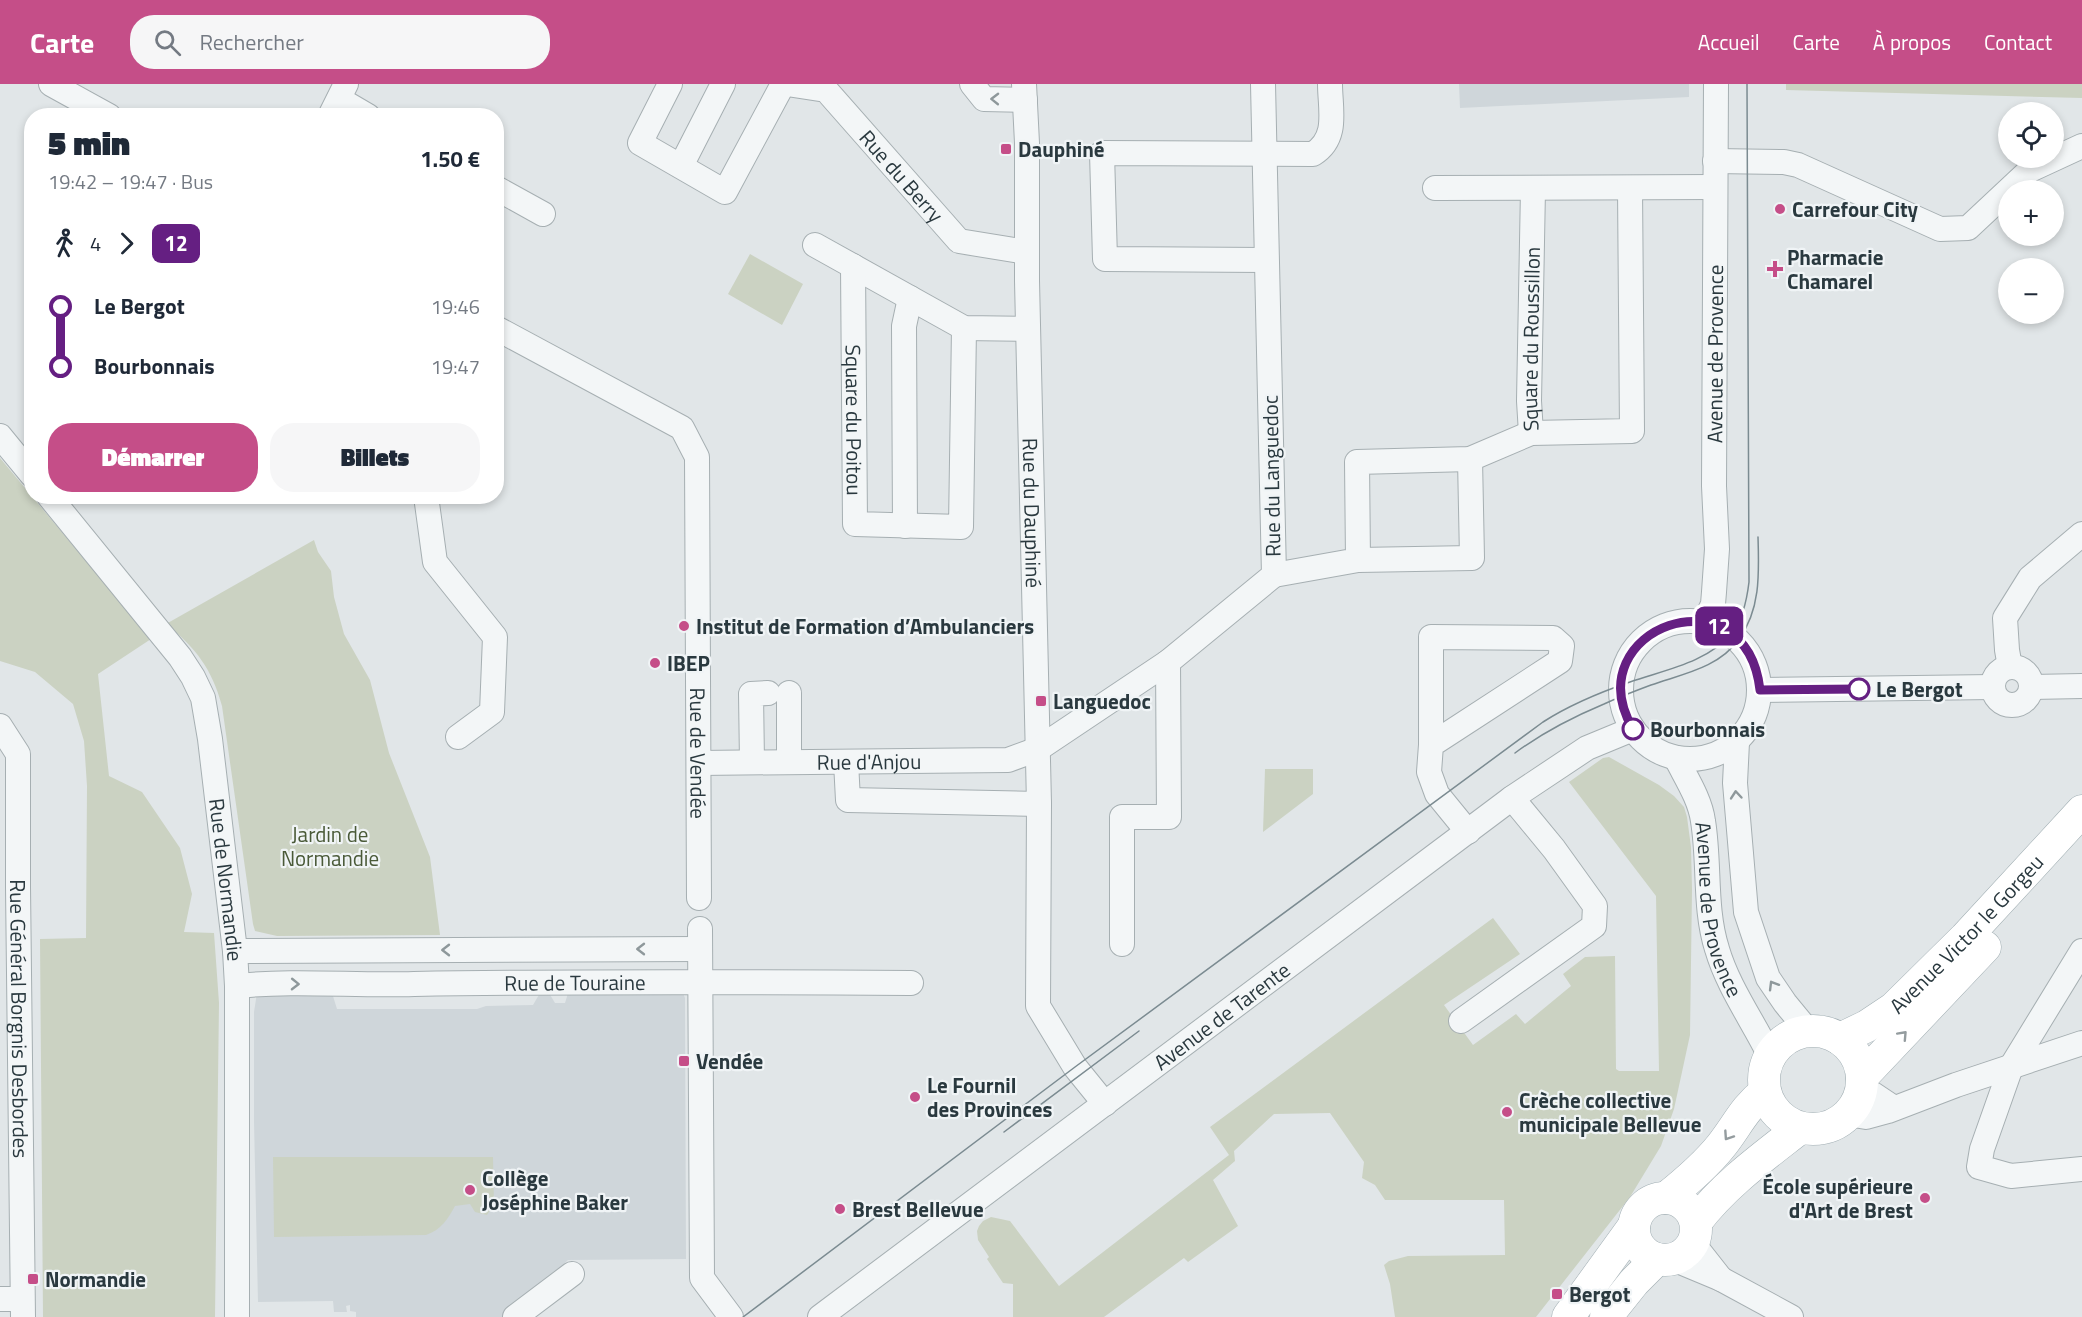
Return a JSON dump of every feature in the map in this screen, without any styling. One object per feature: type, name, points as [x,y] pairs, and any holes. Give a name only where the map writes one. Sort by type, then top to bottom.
[{"type":"main road","name":"Avenue Victor le Gorgeu","points":[[1839,1039],[1867,1026],[1894,1008],[1965,938],[2082,811]]},
{"type":"main road","name":"Avenue Victor le Gorgeu","points":[[1800,1128],[1826,1128],[1838,1122],[1857,1094],[1914,1023],[2082,840]]},
{"type":"main road","points":[[1606,1317],[1634,1282],[1680,1245],[1712,1201],[1800,1128],[1788,1123],[1778,1114],[1770,1104],[1765,1092],[1765,1067],[1770,1056],[1786,1039],[1808,1031],[1819,1031],[1839,1039],[1855,1055],[1857,1094]]},
{"type":"main road","points":[[1568,1317],[1634,1226],[1639,1212],[1647,1203],[1666,1198],[1693,1177],[1721,1146],[1751,1102],[1765,1092]]},
{"type":"main road","points":[[1666,1198],[1682,1203],[1691,1211],[1680,1245]]},
{"type":"main road","points":[[1634,1226],[1637,1243],[1643,1251],[1680,1245]]},
{"type":"street","points":[[51,84],[95,108]]},
{"type":"street","points":[[670,84],[640,143],[725,192],[785,84]]},
{"type":"street","points":[[681,166],[723,84]]},
{"type":"street","name":"Rue du Berry","points":[[785,84],[826,90],[959,241],[1027,252]]},
{"type":"street","points":[[972,84],[984,99],[1024,92]]},
{"type":"street","name":"Rue du Languedoc","points":[[1038,749],[1168,662],[1274,575],[1263,84]]},
{"type":"street","points":[[1266,260],[1105,259],[1102,153],[1313,154],[1328,139],[1332,125],[1330,84]]},
{"type":"street","name":"Avenue de Provence","points":[[1705,622],[1713,604],[1717,549],[1714,486],[1715,187],[1726,161],[1716,84]]},
{"type":"street","name":"Rue du Dauphiné","points":[[1024,92],[1028,143],[1028,329],[1039,804],[1038,1006],[1081,1075],[1105,1104]]},
{"type":"street","points":[[338,100],[353,108]]},
{"type":"street","points":[[1726,161],[1784,162],[1798,165],[1940,229],[1968,228],[2030,170],[2082,147]]},
{"type":"street","points":[[1435,188],[1715,187]]},
{"type":"street","name":"Square du Roussillon","points":[[1533,189],[1529,401],[1531,433],[1632,431],[1630,188]]},
{"type":"street","points":[[504,192],[543,214]]},
{"type":"street","points":[[815,245],[964,328],[1028,329]]},
{"type":"street","name":"Square du Poitou","points":[[852,266],[855,524],[961,527],[964,328]]},
{"type":"street","points":[[905,526],[904,326],[910,298]]},
{"type":"street","name":"Rue de Vendée","points":[[504,332],[682,428],[698,457],[699,898]]},
{"type":"street","points":[[1358,560],[1357,462],[1470,459],[1531,433]]},
{"type":"street","points":[[0,436],[24,465]]},
{"type":"street","points":[[1274,575],[1358,560],[1472,558],[1470,459]]},
{"type":"street","name":"Rue de Normandie","points":[[56,504],[180,657],[203,698],[210,739],[235,951],[237,986],[237,1317]]},
{"type":"street","points":[[427,504],[435,562],[495,637],[492,712],[458,736]]},
{"type":"street","points":[[2010,667],[2005,618],[2030,578],[2082,534]]},
{"type":"street","points":[[1684,621],[1705,622],[1731,634],[1748,651],[1754,663],[1760,690],[1757,709],[1749,727],[1737,742],[1724,751],[1692,760],[1676,758],[1660,752],[1645,742],[1628,719],[1621,686],[1631,655],[1644,638],[1662,626],[1684,621]]},
{"type":"street","points":[[1431,745],[1560,661],[1562,646],[1553,638],[1431,638],[1429,772],[1437,794],[1468,832]]},
{"type":"street","points":[[1122,944],[1122,817],[1169,817],[1168,662]]},
{"type":"street","points":[[2010,667],[2025,672],[2032,687],[2029,697],[2021,704],[2010,706],[1996,697],[1993,687],[1996,676],[2010,667]]},
{"type":"street","points":[[2032,687],[2082,686]]},
{"type":"street","points":[[1760,690],[1993,687]]},
{"type":"street","points":[[752,762],[751,694],[778,693],[789,762]]},
{"type":"street","name":"Avenue de Tarente","points":[[820,1317],[1512,798],[1587,748],[1610,738],[1622,719],[1628,719]]},
{"type":"street","name":"Rue Général Borgnis Desbordes","points":[[0,726],[18,754],[9,880],[15,1305]]},
{"type":"street","name":"Avenue de Provence","points":[[1737,742],[1735,783],[1746,912],[1768,978],[1808,1031]]},
{"type":"street","name":"Rue d'Anjou","points":[[699,763],[1008,760],[1038,749]]},
{"type":"street","name":"Avenue de Provence","points":[[1676,758],[1693,790],[1703,819],[1710,920],[1717,950],[1734,989],[1770,1056]]},
{"type":"street","points":[[846,762],[848,800],[1039,804]]},
{"type":"street","points":[[1461,1021],[1594,926],[1595,906],[1554,849],[1512,798]]},
{"type":"street","name":"Rue de Touraine","points":[[235,951],[700,939],[700,981]]},
{"type":"street","points":[[2082,951],[2011,1067],[1982,1149],[1979,1167],[2011,1176],[2082,1169]]},
{"type":"street","points":[[700,981],[702,1278],[731,1317]]},
{"type":"street","name":"Rue de Touraine","points":[[237,986],[267,983],[366,985],[700,981],[911,983]]},
{"type":"street","points":[[1857,1094],[1866,1117],[2082,1043]]},
{"type":"street","points":[[1680,1245],[1721,1279],[1791,1317]]},
{"type":"street","points":[[515,1317],[572,1274]]},
{"type":"shaded area","points":[[1459,84],[1689,84],[1689,97],[1460,108]]},
{"type":"shaded area","name":"Collège Joséphine Baker","points":[[569,990],[683,993],[685,998],[686,1259],[568,1260],[531,1296],[503,1317],[356,1317],[356,1312],[350,1311],[350,1305],[346,1306],[347,1312],[334,1312],[333,1301],[258,1302],[254,1122],[254,1012],[257,993],[332,993],[337,1009],[477,1009],[486,1006],[533,1005],[540,993],[549,993],[555,1003],[565,1003]]},
{"type":"green space","points":[[1786,84],[2082,84],[2082,98],[1786,90]]},
{"type":"green space","points":[[750,254],[803,284],[782,325],[728,294]]},
{"type":"green space","points":[[0,458],[24,487],[24,504],[38,504],[151,639],[98,674],[109,776],[142,792],[180,848],[192,894],[184,932],[214,933],[219,1003],[215,1317],[43,1317],[40,939],[86,938],[87,786],[84,741],[73,704],[35,672],[0,661]]},
{"type":"green space","name":"Jardin de Normandie","points":[[314,540],[318,552],[331,571],[334,597],[344,634],[370,680],[389,753],[430,857],[440,935],[277,936],[255,931],[222,706],[202,660],[166,624]]},
{"type":"green space","points":[[1609,757],[1674,796],[1684,807],[1687,817],[1691,847],[1692,890],[1690,1035],[1674,1109],[1661,1146],[1630,1197],[1536,1317],[1395,1317],[1390,1284],[1384,1265],[1389,1261],[1408,1256],[1505,1255],[1504,1200],[1385,1200],[1375,1185],[1362,1178],[1364,1162],[1330,1113],[1274,1114],[1234,1151],[1235,1161],[1213,1180],[1238,1226],[1188,1262],[1184,1258],[1104,1317],[1013,1317],[1013,1284],[1003,1283],[978,1240],[977,1231],[983,1221],[991,1217],[1010,1221],[1059,1286],[1229,1155],[1210,1127],[1493,918],[1520,954],[1444,1005],[1473,1045],[1516,1014],[1525,1024],[1571,986],[1563,974],[1585,957],[1615,956],[1616,1069],[1619,1071],[1659,1071],[1656,896],[1569,782],[1603,758]]},
{"type":"green space","points":[[1265,769],[1313,769],[1313,794],[1263,832]]},
{"type":"green space","points":[[273,1157],[493,1157],[494,1204],[487,1215],[475,1212],[470,1204],[455,1206],[443,1224],[426,1235],[274,1237]]},
{"type":"tram line","points":[[743,1317],[1075,1067],[1543,722],[1596,695],[1698,659],[1722,643],[1732,633],[1744,609],[1749,582],[1747,84]]},
{"type":"tram line","points":[[1515,753],[1547,732],[1581,714],[1651,685],[1699,669],[1731,649],[1746,627],[1755,603],[1758,577],[1758,537]]},
{"type":"tram line","points":[[1004,1132],[1139,1031]]},
{"type":"bus line","name":"12","points":[[1633,729],[1623,709],[1621,698],[1623,675],[1631,655],[1644,638],[1662,626],[1684,621],[1705,622],[1719,627],[1739,640],[1754,663],[1760,690],[1859,689]]},
{"type":"place","name":"Dauphiné","points":[[1006,149]]},
{"type":"place","name":"Carrefour City","points":[[1780,209]]},
{"type":"place","name":"Pharmacie Chamarel","points":[[1775,269]]},
{"type":"place","name":"Institut de Formation d’Ambulanciers","points":[[684,626]]},
{"type":"place","name":"IBEP","points":[[655,663]]},
{"type":"place","name":"Le Bergot","points":[[1859,689]]},
{"type":"place","name":"Languedoc","points":[[1041,701]]},
{"type":"place","name":"Bourbonnais","points":[[1633,729]]},
{"type":"place","name":"Vendée","points":[[684,1061]]},
{"type":"place","name":"Le Fournil des Provinces","points":[[915,1097]]},
{"type":"place","name":"Crèche collective municipale Bellevue","points":[[1507,1112]]},
{"type":"place","name":"Collège Joséphine Baker","points":[[470,1190]]},
{"type":"place","name":"École supérieure d'Art de Brest","points":[[1925,1198]]},
{"type":"place","name":"Brest Bellevue","points":[[840,1209]]},
{"type":"place","name":"Normandie","points":[[33,1279]]},
{"type":"place","name":"Bergot","points":[[1557,1294]]}]
